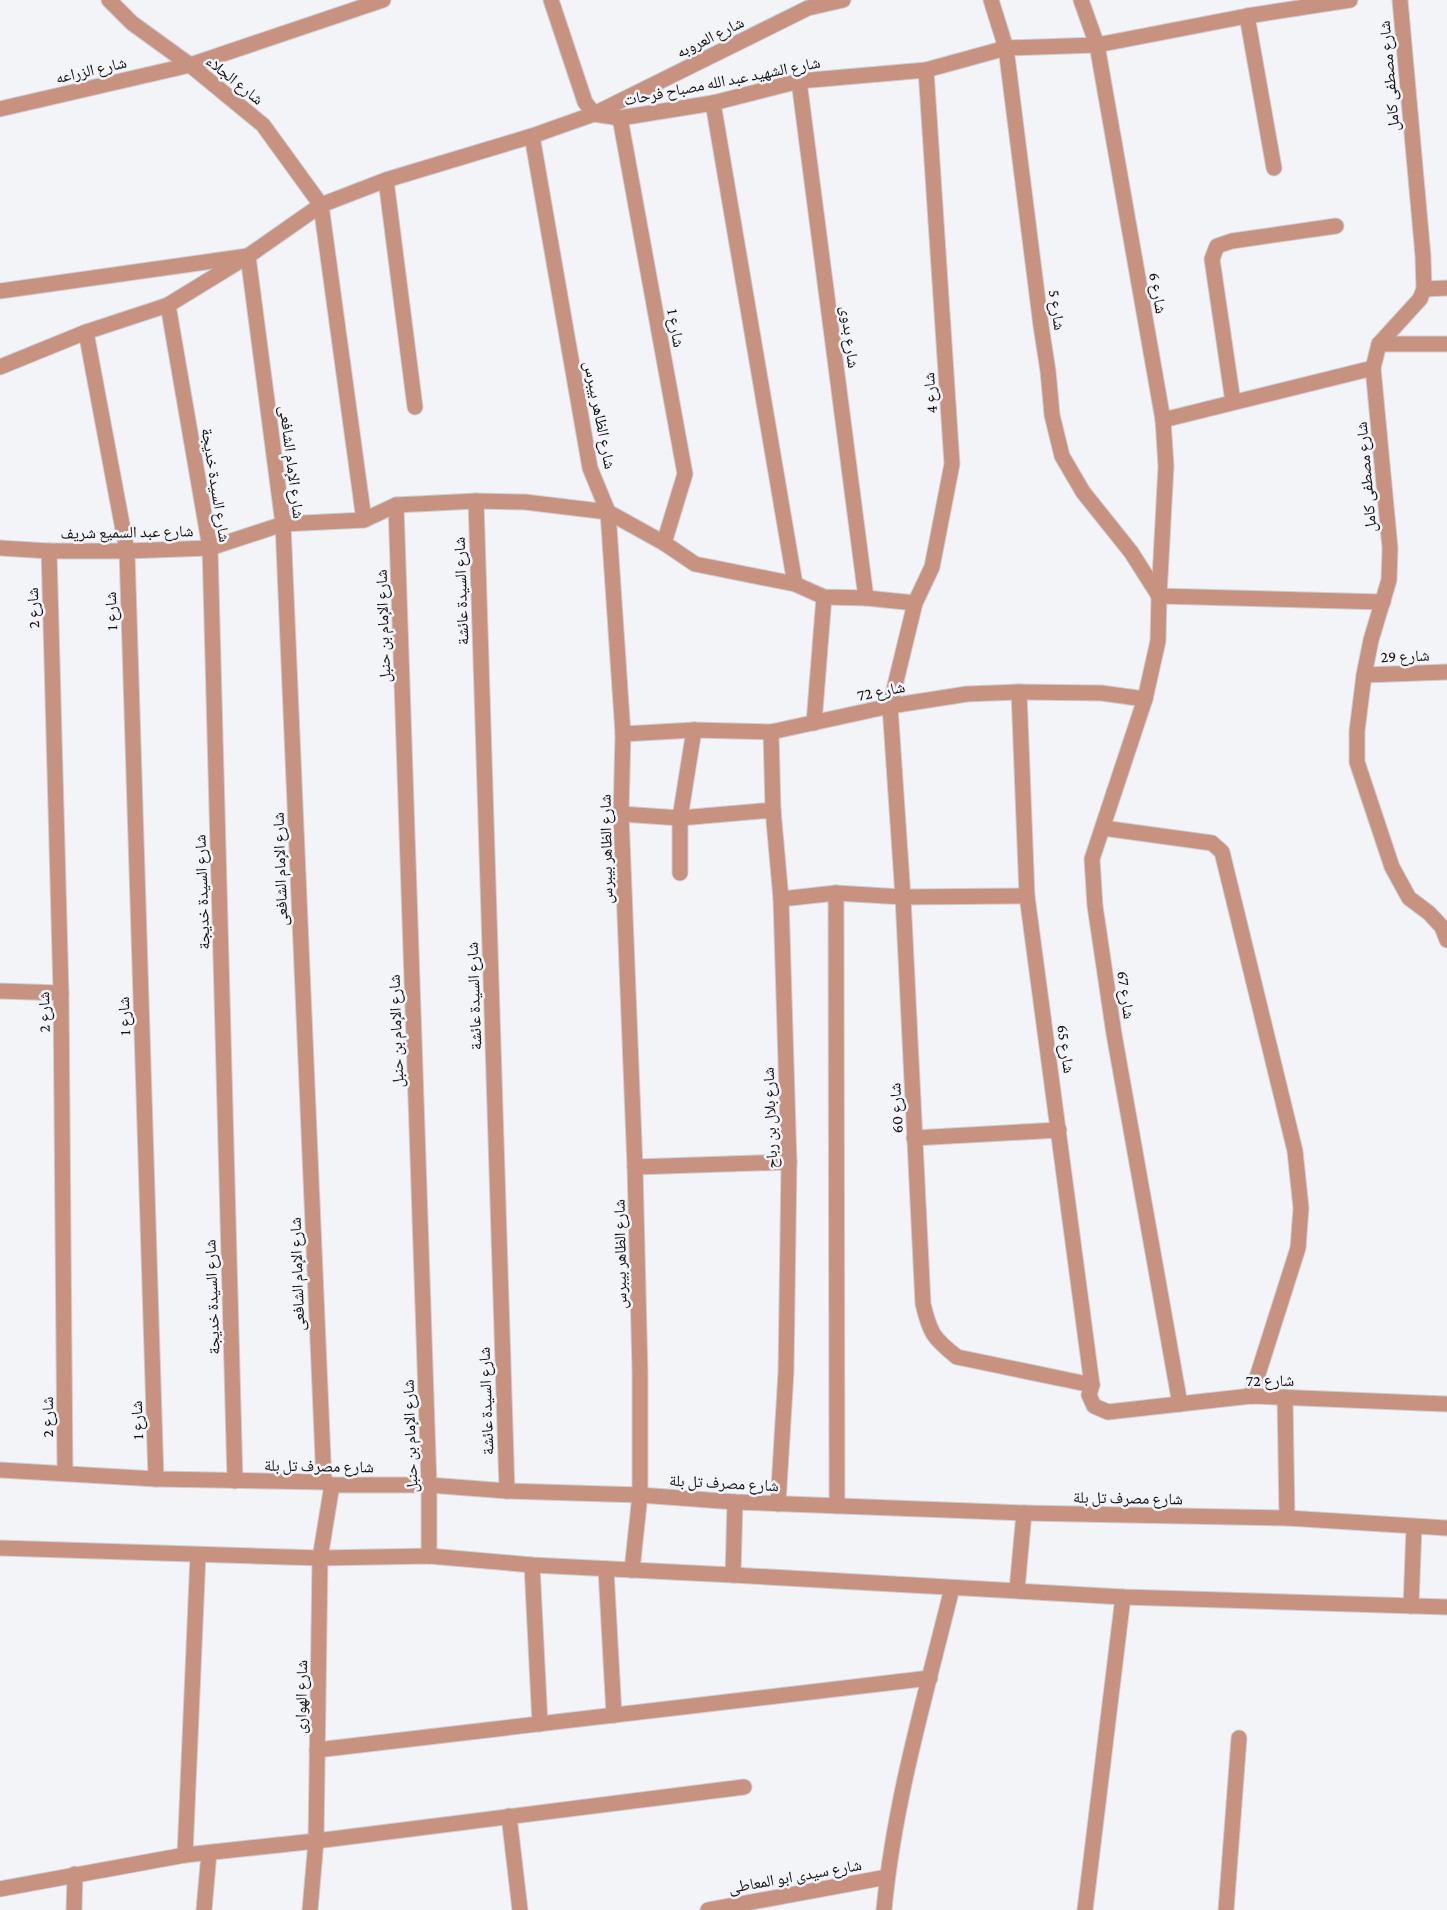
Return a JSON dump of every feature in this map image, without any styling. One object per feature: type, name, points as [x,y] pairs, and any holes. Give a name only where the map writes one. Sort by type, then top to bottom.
[{"type":"street","name":"شارع الجلاء","points":[[109,0],[132,23],[190,65],[263,125],[321,205]]},
{"type":"street","points":[[190,65],[383,0]]},
{"type":"street","points":[[551,0],[585,102],[594,114]]},
{"type":"street","name":"شارع العروبه","points":[[594,114],[806,4],[843,0]]},
{"type":"street","name":"شارع 5","points":[[991,0],[1006,48],[1048,371],[1052,415],[1062,456],[1083,492],[1131,552],[1159,596]]},
{"type":"street","name":"شارع 6","points":[[1081,0],[1097,45],[1163,420],[1166,466],[1159,596]]},
{"type":"street","name":"شارع الشهيد عبد الله مصباح فرحات","points":[[0,367],[86,332],[168,305],[248,256],[321,205],[386,180],[532,136],[594,114],[620,118],[713,103],[799,81],[926,70],[1006,48],[1097,45],[1247,16],[1350,0]]},
{"type":"street","name":"شارع مصطفى كامل","points":[[1400,0],[1423,256],[1424,289],[1420,299],[1380,344],[1373,368],[1390,548],[1389,580],[1371,640],[1364,676],[1357,731],[1357,762],[1392,867],[1409,898],[1429,913],[1445,930]]},
{"type":"street","points":[[1247,16],[1274,168]]},
{"type":"street","name":"شارع الزراعه","points":[[0,109],[190,65]]},
{"type":"street","name":"شارع 4","points":[[890,706],[916,603],[932,567],[952,464],[926,70]]},
{"type":"street","name":"شارع بدوى","points":[[799,81],[866,598]]},
{"type":"street","points":[[713,103],[795,584]]},
{"type":"street","name":"شارع 1","points":[[620,118],[684,474],[664,543]]},
{"type":"street","name":"شارع الظاهر بيبرس","points":[[532,136],[590,468],[608,512],[623,734],[621,814],[635,1168],[640,1372],[640,1495],[632,1570]]},
{"type":"street","points":[[386,180],[414,407]]},
{"type":"street","points":[[321,205],[364,520]]},
{"type":"street","points":[[1233,402],[1212,259],[1217,246],[1232,241],[1336,226]]},
{"type":"street","points":[[0,291],[248,256]]},
{"type":"street","name":"شارع الإمام الشافعى","points":[[248,256],[283,524],[328,1484]]},
{"type":"street","points":[[1424,289],[1447,288]]},
{"type":"street","name":"شارع السيدة خديجة","points":[[168,305],[210,548],[235,1481]]},
{"type":"street","name":"شارع 1","points":[[86,332],[127,551],[156,1479]]},
{"type":"street","points":[[1380,344],[1447,344]]},
{"type":"street","points":[[1163,420],[1373,368]]},
{"type":"street","name":"شارع عبد السميع شريف","points":[[0,548],[49,551],[127,551],[210,548],[283,524],[364,520],[396,505],[476,501],[525,502],[608,512]]},
{"type":"street","name":"شارع السيدة عائشة","points":[[476,501],[507,1491]]},
{"type":"street","name":"شارع الإمام بن حنبل","points":[[396,505],[429,1485],[429,1556]]},
{"type":"street","points":[[608,512],[664,543],[695,564],[795,584],[824,597],[866,598],[916,603]]},
{"type":"street","name":"شارع 2","points":[[49,551],[61,993],[65,1473]]},
{"type":"street","points":[[1159,596],[1383,602]]},
{"type":"street","name":"شارع 67","points":[[1159,596],[1158,641],[1146,699],[1092,859],[1095,906],[1114,1034],[1180,1404]]},
{"type":"street","points":[[814,722],[824,597]]},
{"type":"street","name":"شارع 29","points":[[1364,676],[1447,672]]},
{"type":"street","name":"شارع 72","points":[[623,734],[694,730],[771,732],[890,706],[967,694],[1019,692],[1101,693],[1146,699]]},
{"type":"street","name":"شارع 65","points":[[1019,692],[1027,896],[1092,1385],[1089,1395],[1094,1406]]},
{"type":"street","name":"شارع 60","points":[[890,706],[903,897],[923,1304],[929,1328],[940,1344],[956,1357],[1092,1385]]},
{"type":"street","points":[[680,873],[680,818],[694,730]]},
{"type":"street","name":"شارع بلال بن رباح","points":[[771,732],[773,810],[781,898],[789,1162],[786,1372],[778,1504]]},
{"type":"street","points":[[621,814],[680,818],[773,810]]},
{"type":"street","points":[[1103,828],[1212,843],[1222,852],[1295,1151],[1301,1208],[1298,1248],[1251,1396]]},
{"type":"street","points":[[781,898],[836,893],[903,897],[1027,896]]},
{"type":"street","points":[[836,893],[838,1506]]},
{"type":"street","points":[[0,991],[61,993]]},
{"type":"street","points":[[914,1138],[1059,1130]]},
{"type":"street","points":[[635,1168],[789,1162]]},
{"type":"street","name":"شارع 72","points":[[1094,1406],[1108,1412],[1251,1396],[1447,1404]]},
{"type":"street","points":[[1285,1397],[1287,1518]]},
{"type":"street","name":"شارع مصرف تل بلة","points":[[0,1470],[156,1479],[429,1485],[507,1491],[640,1495],[778,1504],[1024,1513],[1287,1518],[1447,1528]]},
{"type":"street","name":"شارع الهوارى","points":[[310,1910],[316,1841],[320,1558],[328,1484]]},
{"type":"street","points":[[733,1575],[735,1502]]},
{"type":"street","points":[[1017,1590],[1024,1513]]},
{"type":"street","points":[[1411,1606],[1414,1526]]},
{"type":"street","points":[[0,1548],[320,1558],[429,1556],[532,1565],[1123,1597],[1447,1607]]},
{"type":"street","points":[[185,1856],[198,1555]]},
{"type":"street","points":[[532,1565],[540,1724]]},
{"type":"street","points":[[606,1569],[614,1715]]},
{"type":"street","points":[[884,1910],[887,1877],[911,1755],[952,1588]]},
{"type":"street","points":[[1085,1910],[1123,1597]]},
{"type":"street","points":[[317,1750],[930,1678]]},
{"type":"street","points":[[1226,1910],[1239,1738]]},
{"type":"street","points":[[0,1889],[75,1874],[209,1852],[316,1841],[744,1787]]},
{"type":"street","points":[[509,1816],[520,1910]]},
{"type":"street","points":[[204,1910],[209,1852]]},
{"type":"street","points":[[74,1910],[75,1874]]},
{"type":"street","name":"شارع سيدى ابو المعاطى","points":[[708,1910],[887,1877]]}]
